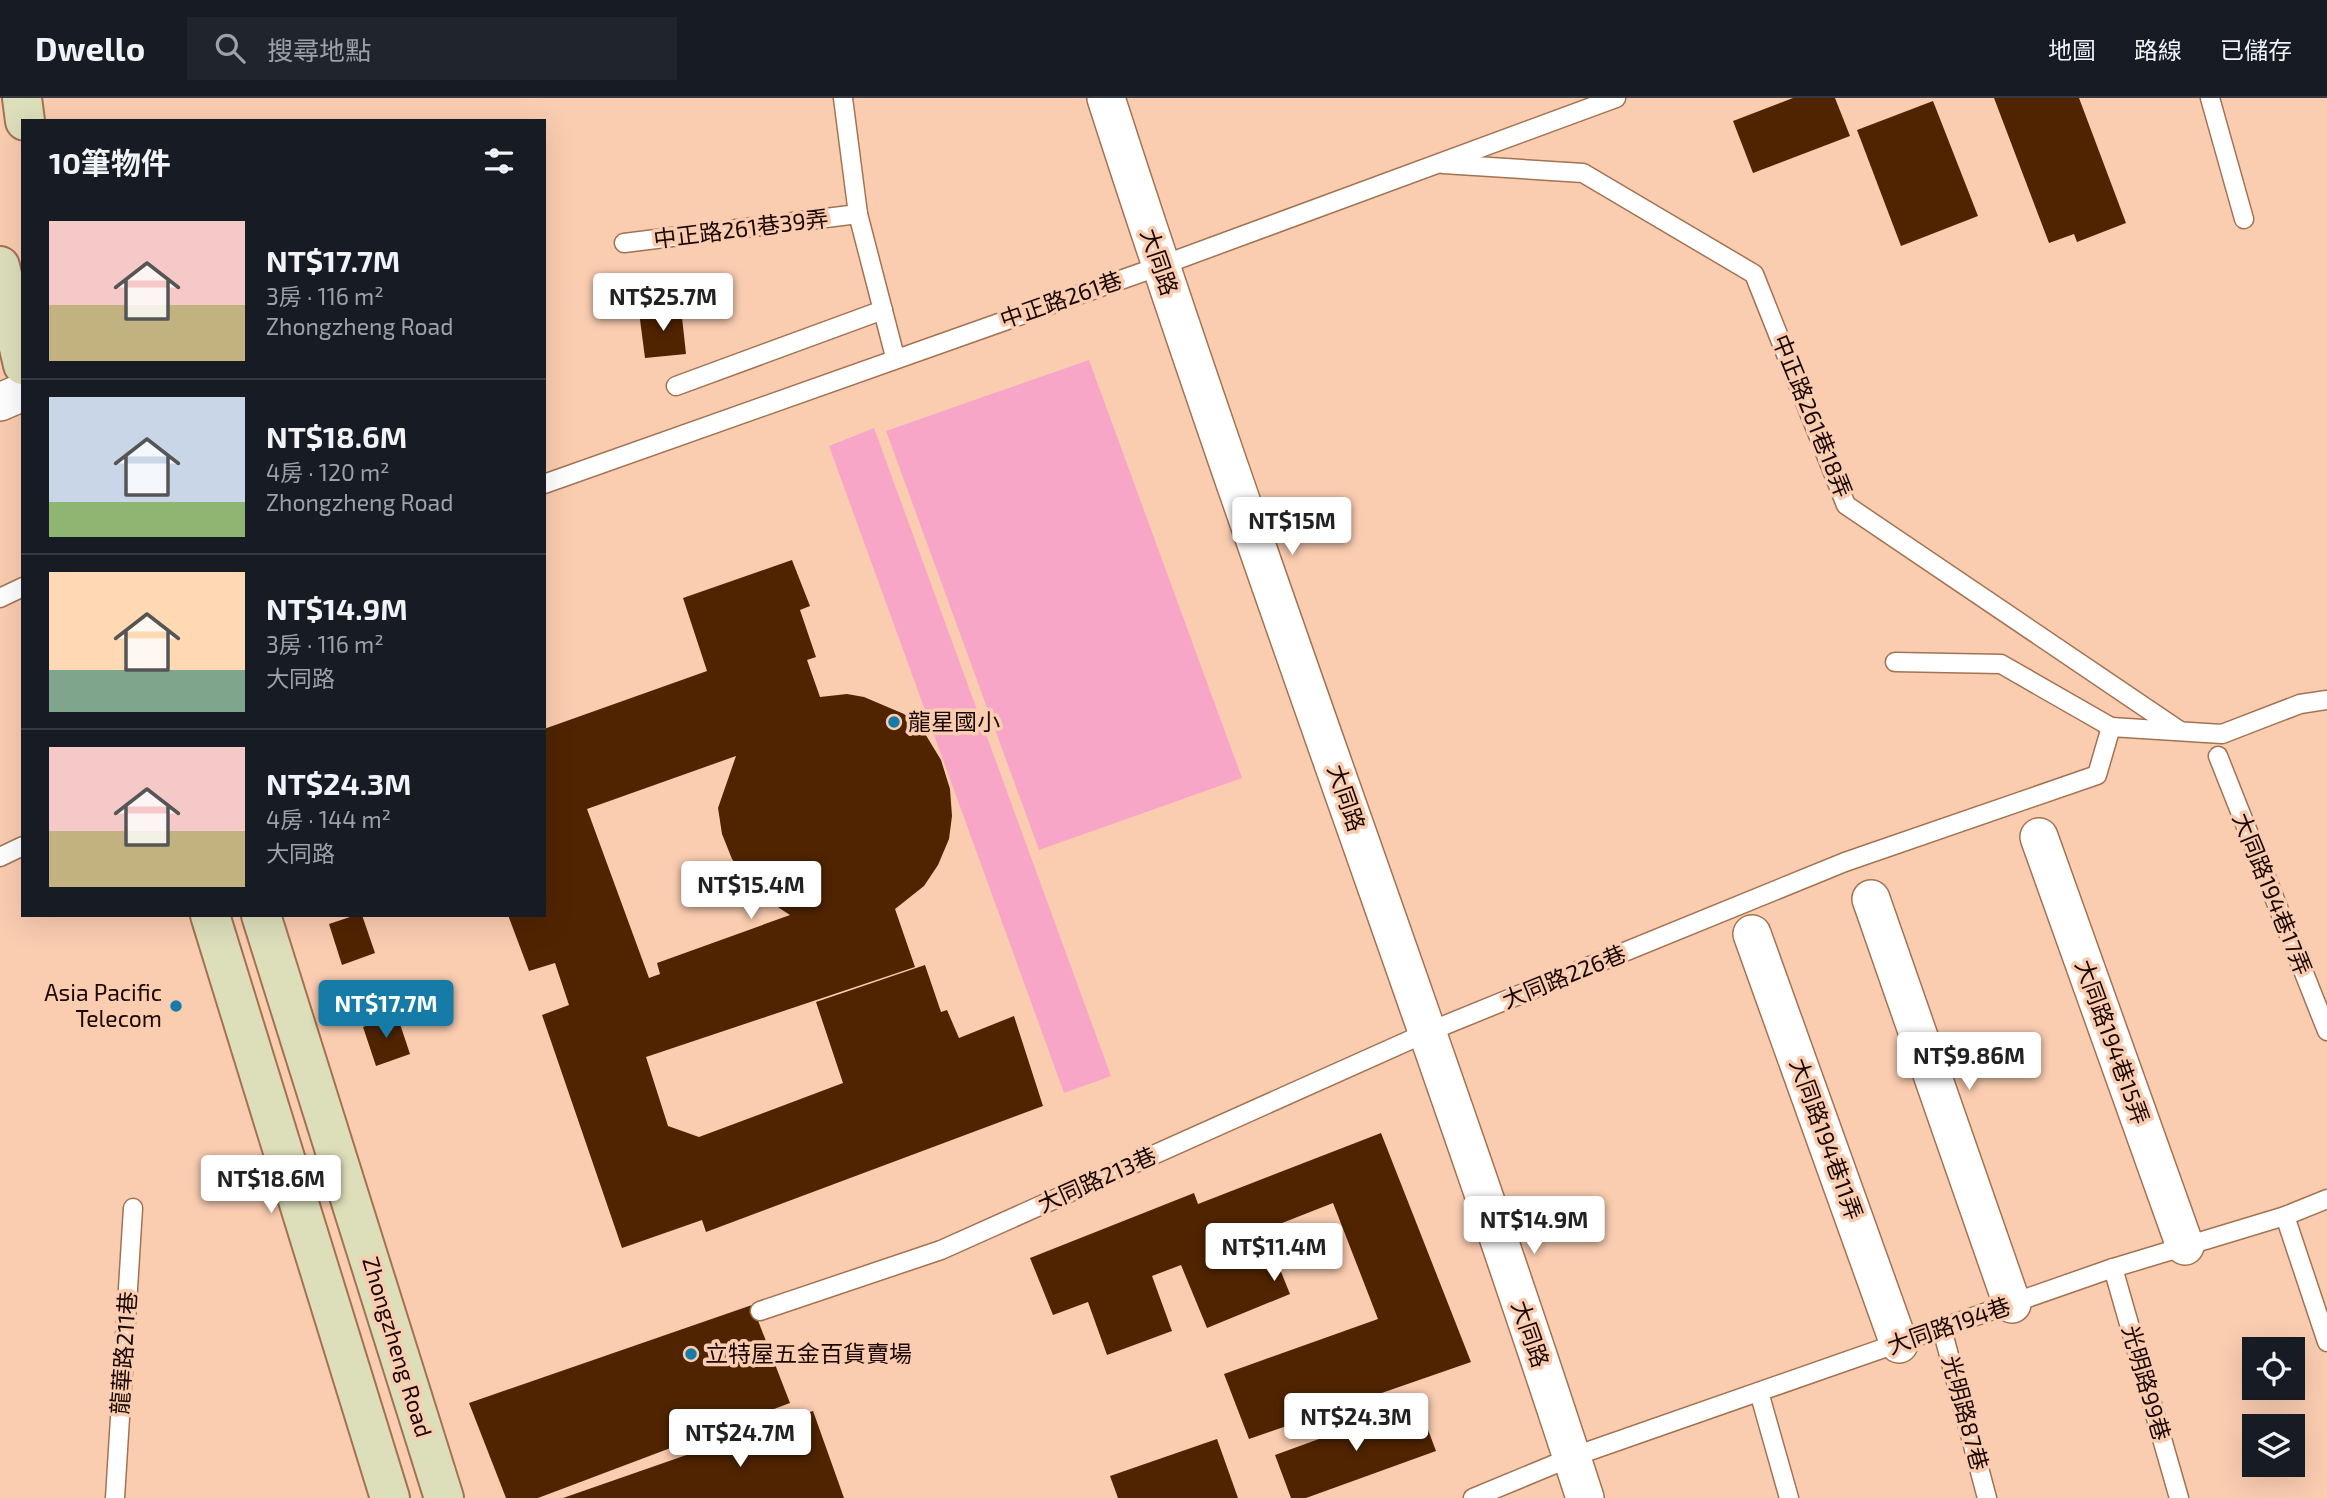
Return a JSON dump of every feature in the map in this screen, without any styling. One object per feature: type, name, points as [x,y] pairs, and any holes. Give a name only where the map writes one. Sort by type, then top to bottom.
[{"type":"main road","points":[[22,98],[25,119]]},
{"type":"main road","points":[[0,266],[21,356]]},
{"type":"main road","points":[[210,917],[390,1498]]},
{"type":"main road","name":"Zhongzheng Road","points":[[262,917],[444,1498]]},
{"type":"street","name":"大同路","points":[[1106,98],[1160,266],[1428,1032],[1586,1498]]},
{"type":"street","points":[[0,402],[21,393]]},
{"type":"street","name":"大同路194巷15弄","points":[[2039,838],[2185,1246]]},
{"type":"street","points":[[1871,898],[2012,1304]]},
{"type":"street","name":"大同路194巷11弄","points":[[1752,934],[1899,1344]]},
{"type":"lane","points":[[842,98],[859,214],[895,357]]},
{"type":"lane","name":"中正路261巷","points":[[546,483],[895,357],[1160,266],[1616,98]]},
{"type":"lane","points":[[2210,98],[2244,219]]},
{"type":"lane","name":"中正路261巷18弄","points":[[1437,164],[1583,173],[1755,274],[1846,505],[2180,731]]},
{"type":"lane","name":"中正路261巷39弄","points":[[624,243],[859,214]]},
{"type":"lane","points":[[676,386],[883,310]]},
{"type":"lane","points":[[0,598],[21,588]]},
{"type":"lane","points":[[1895,662],[2001,664],[2111,727],[2222,734],[2300,704],[2327,700]]},
{"type":"lane","name":"大同路226巷","points":[[1428,1032],[1845,862],[2097,775],[2111,727]]},
{"type":"lane","name":"大同路194巷17弄","points":[[2218,756],[2327,1031]]},
{"type":"lane","points":[[0,857],[21,847]]},
{"type":"lane","name":"大同路213巷","points":[[760,1311],[941,1250],[1428,1032]]},
{"type":"lane","name":"大同路194巷","points":[[1473,1498],[1572,1457],[2113,1268],[2285,1216],[2327,1199]]},
{"type":"lane","name":"龍華路211巷","points":[[115,1498],[133,1208]]},
{"type":"lane","points":[[2285,1216],[2327,1342]]},
{"type":"lane","name":"光明路99巷","points":[[2113,1268],[2179,1498]]},
{"type":"lane","name":"光明路87巷","points":[[1942,1329],[1987,1498]]},
{"type":"lane","points":[[1759,1392],[1790,1498]]},
{"type":"shaded area","points":[[1089,360],[1242,778],[1039,850],[886,431]]},
{"type":"shaded area","points":[[874,428],[1111,1076],[1064,1093],[829,446]]},
{"type":"building","points":[[1793,98],[1835,98],[1850,136],[1753,173],[1733,121]]},
{"type":"building","points":[[1994,98],[2079,98],[2126,223],[2077,242],[2074,234],[2049,243]]},
{"type":"building","points":[[1933,101],[1978,216],[1901,246],[1857,130]]},
{"type":"building","points":[[681,308],[686,354],[645,358],[639,312]]},
{"type":"building","points":[[792,560],[810,606],[800,610],[816,657],[807,660],[820,697],[847,694],[864,697],[904,714],[924,732],[941,760],[950,789],[952,816],[949,839],[938,865],[924,886],[895,909],[915,967],[646,1057],[668,1126],[699,1137],[843,1083],[816,1002],[925,965],[941,1012],[947,1010],[959,1038],[1014,1016],[1043,1106],[706,1232],[702,1220],[622,1248],[542,1015],[569,1005],[555,963],[529,971],[509,917],[546,917],[546,728],[707,671],[683,598]],"holes":[[[736,756],[718,808],[722,834],[732,859],[753,886],[770,902],[790,915],[657,963],[660,974],[649,978],[587,809]]]},
{"type":"building","points":[[350,917],[363,917],[375,953],[342,965],[329,924]]},
{"type":"building","points":[[397,1015],[410,1054],[376,1066],[363,1027]]},
{"type":"building","points":[[1381,1133],[1471,1362],[1249,1439],[1224,1374],[1378,1319],[1333,1203],[1264,1230],[1290,1294],[1207,1328],[1181,1265],[1152,1276],[1172,1331],[1107,1355],[1088,1302],[1053,1315],[1030,1258],[1194,1193],[1198,1204]]},
{"type":"building","name":"立特屋五金百貨賣場","points":[[752,1305],[790,1403],[538,1498],[506,1498],[469,1403]]},
{"type":"building","points":[[1418,1403],[1436,1451],[1306,1498],[1291,1498],[1275,1455]]},
{"type":"building","points":[[813,1411],[844,1498],[563,1498]]},
{"type":"building","points":[[1217,1439],[1238,1498],[1118,1498],[1110,1476]]},
{"type":"place","name":"龍星國小","points":[[894,722]]},
{"type":"place","name":"Asia Pacific Telecom","points":[[176,1006]]},
{"type":"place","name":"立特屋五金百貨賣場","points":[[691,1354]]}]
